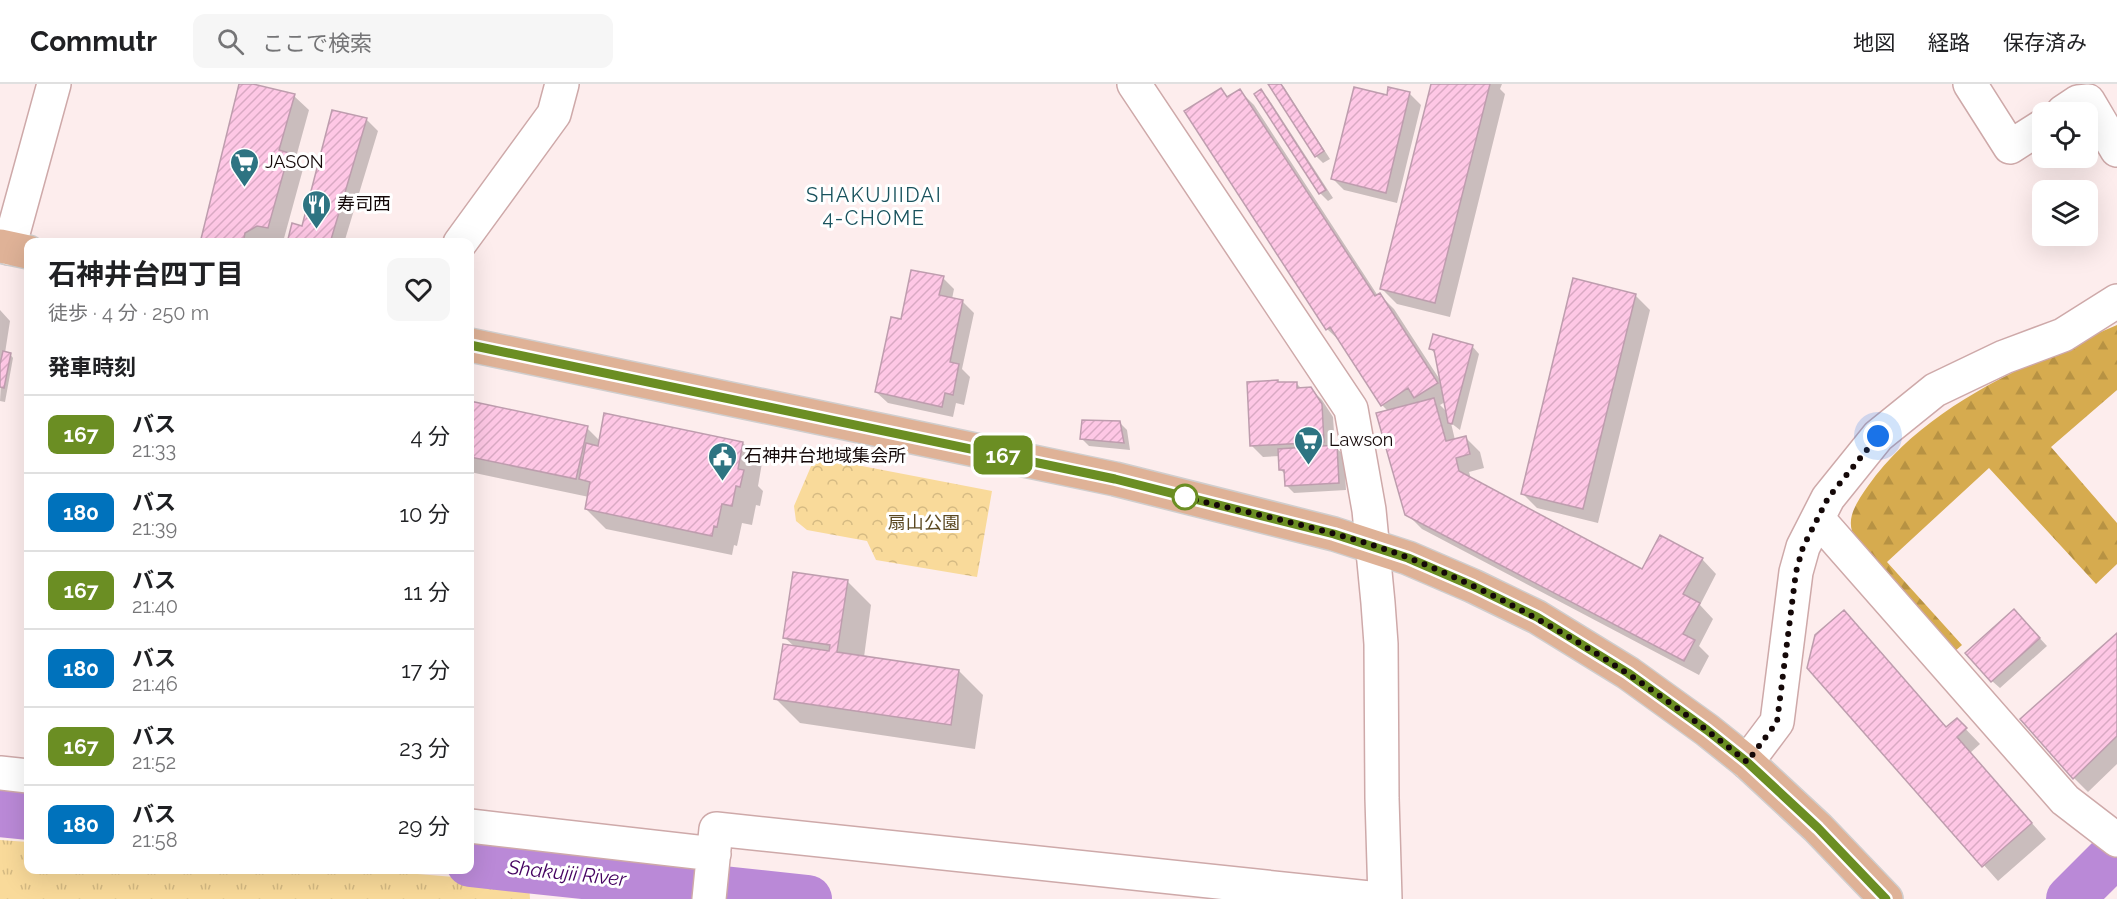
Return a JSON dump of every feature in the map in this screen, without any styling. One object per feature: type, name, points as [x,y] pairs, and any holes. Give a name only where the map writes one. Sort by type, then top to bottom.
[{"type":"main road","points":[[474,346],[1115,479],[1334,534],[1408,558],[1537,617],[1628,673],[1747,762],[1818,828],[1885,898]]},
{"type":"street","points":[[13,248],[54,84]]},
{"type":"street","points":[[464,238],[554,114],[562,84]]},
{"type":"street","points":[[1970,84],[2010,147],[2032,133]]},
{"type":"street","points":[[1145,86],[1351,409],[1369,510],[1381,644],[1385,899]]},
{"type":"street","points":[[2078,99],[2117,150]]},
{"type":"street","points":[[1747,762],[1777,722],[1796,572],[1803,547],[1828,498],[1878,436],[1935,390],[2004,357],[2063,335],[2117,301]]},
{"type":"street","points":[[1818,519],[2065,800],[2112,835]]},
{"type":"street","points":[[0,773],[24,776]]},
{"type":"street","points":[[474,827],[713,859]]},
{"type":"street","points":[[709,899],[716,829],[1379,899]]},
{"type":"green space","points":[[2117,325],[2117,390],[2051,447],[2117,523],[2117,564],[2096,584],[1989,468],[1887,562],[1962,645],[1954,652],[1872,564],[1860,548],[1851,525],[1855,507],[1868,486],[1892,457],[1949,409],[2014,371]]},
{"type":"green space","name":"扇山公園","points":[[815,457],[992,491],[977,577],[876,560],[867,541],[807,530],[796,521],[794,506]]},
{"type":"green space","points":[[0,840],[24,842],[24,874],[418,874],[529,883],[530,899],[0,899]]},
{"type":"building","points":[[239,84],[253,84],[295,94],[279,150],[289,153],[268,228],[257,226],[245,233],[244,238],[201,238]]},
{"type":"building","points":[[1268,84],[1281,84],[1324,151],[1315,157]]},
{"type":"building","points":[[1431,84],[1490,84],[1435,303],[1380,289]]},
{"type":"building","points":[[1354,87],[1387,95],[1388,87],[1410,92],[1386,193],[1331,179]]},
{"type":"building","points":[[1221,88],[1227,97],[1240,89],[1375,296],[1380,293],[1438,383],[1414,398],[1408,388],[1381,406],[1330,327],[1326,330],[1184,111]]},
{"type":"building","points":[[1261,89],[1326,190],[1319,194],[1254,94]]},
{"type":"building","points":[[332,110],[367,118],[331,238],[288,238],[292,223],[302,226]]},
{"type":"building","points":[[911,270],[944,276],[939,295],[963,300],[950,362],[959,364],[953,395],[945,393],[942,407],[875,392],[891,317],[901,319]]},
{"type":"building","points":[[1573,278],[1636,294],[1583,509],[1521,494]]},
{"type":"building","points":[[1433,334],[1473,345],[1452,424],[1448,423],[1434,350],[1429,349]]},
{"type":"building","points":[[3,351],[11,353],[4,388],[0,387],[0,364]]},
{"type":"building","points":[[1278,380],[1278,382],[1297,382],[1297,388],[1311,387],[1322,404],[1324,442],[1250,446],[1247,382]]},
{"type":"building","points":[[1434,398],[1446,441],[1466,436],[1470,454],[1456,458],[1459,471],[1642,569],[1660,535],[1703,558],[1683,594],[1700,603],[1683,634],[1695,640],[1684,661],[1405,515],[1376,413]]},
{"type":"building","points":[[474,402],[588,426],[576,479],[474,458]]},
{"type":"building","points":[[604,413],[743,442],[738,469],[744,470],[740,487],[736,486],[732,506],[722,504],[717,527],[714,526],[712,536],[585,509],[590,482],[579,479],[586,443],[598,446]]},
{"type":"building","points":[[1082,420],[1120,421],[1124,443],[1080,439]]},
{"type":"building","points":[[1337,445],[1339,483],[1285,486],[1284,470],[1279,470],[1278,449]]},
{"type":"building","points":[[793,572],[848,580],[837,652],[959,670],[951,725],[774,699],[783,644],[829,651],[830,645],[783,638]]},
{"type":"building","points":[[2014,609],[2040,638],[1991,682],[1965,653]]},
{"type":"building","points":[[1844,610],[1946,727],[1957,718],[1967,728],[1957,737],[2032,823],[1982,867],[1807,668],[1815,635]]},
{"type":"building","points":[[2117,633],[2117,736],[2073,779],[2020,719]]},
{"type":"waterway","name":"Shakujii River","points":[[0,813],[24,816]]},
{"type":"waterway","name":"Shakujii River","points":[[2070,899],[2117,852]]},
{"type":"waterway","name":"Shakujii River","points":[[474,863],[808,899]]},
{"type":"bus line","name":"167","points":[[474,346],[1115,479],[1334,534],[1408,558],[1537,617],[1628,673],[1747,762],[1818,828],[1886,899]]},
{"type":"place","name":"JASON","points":[[244,188]]},
{"type":"place","name":"寿司西","points":[[316,230]]},
{"type":"place","name":"Lawson","points":[[1308,466]]},
{"type":"place","name":"石神井台地域集会所","points":[[723,482]]},
{"type":"district","name":"SHAKUJIIDAI 4-CHOME","points":[[874,206]]},
{"type":"route","points":[[1185,497],[1180,496],[1334,534],[1373,546],[1408,558],[1473,586],[1537,617],[1628,673],[1747,762],[1777,722],[1796,572],[1803,547],[1828,498],[1878,436]]}]
